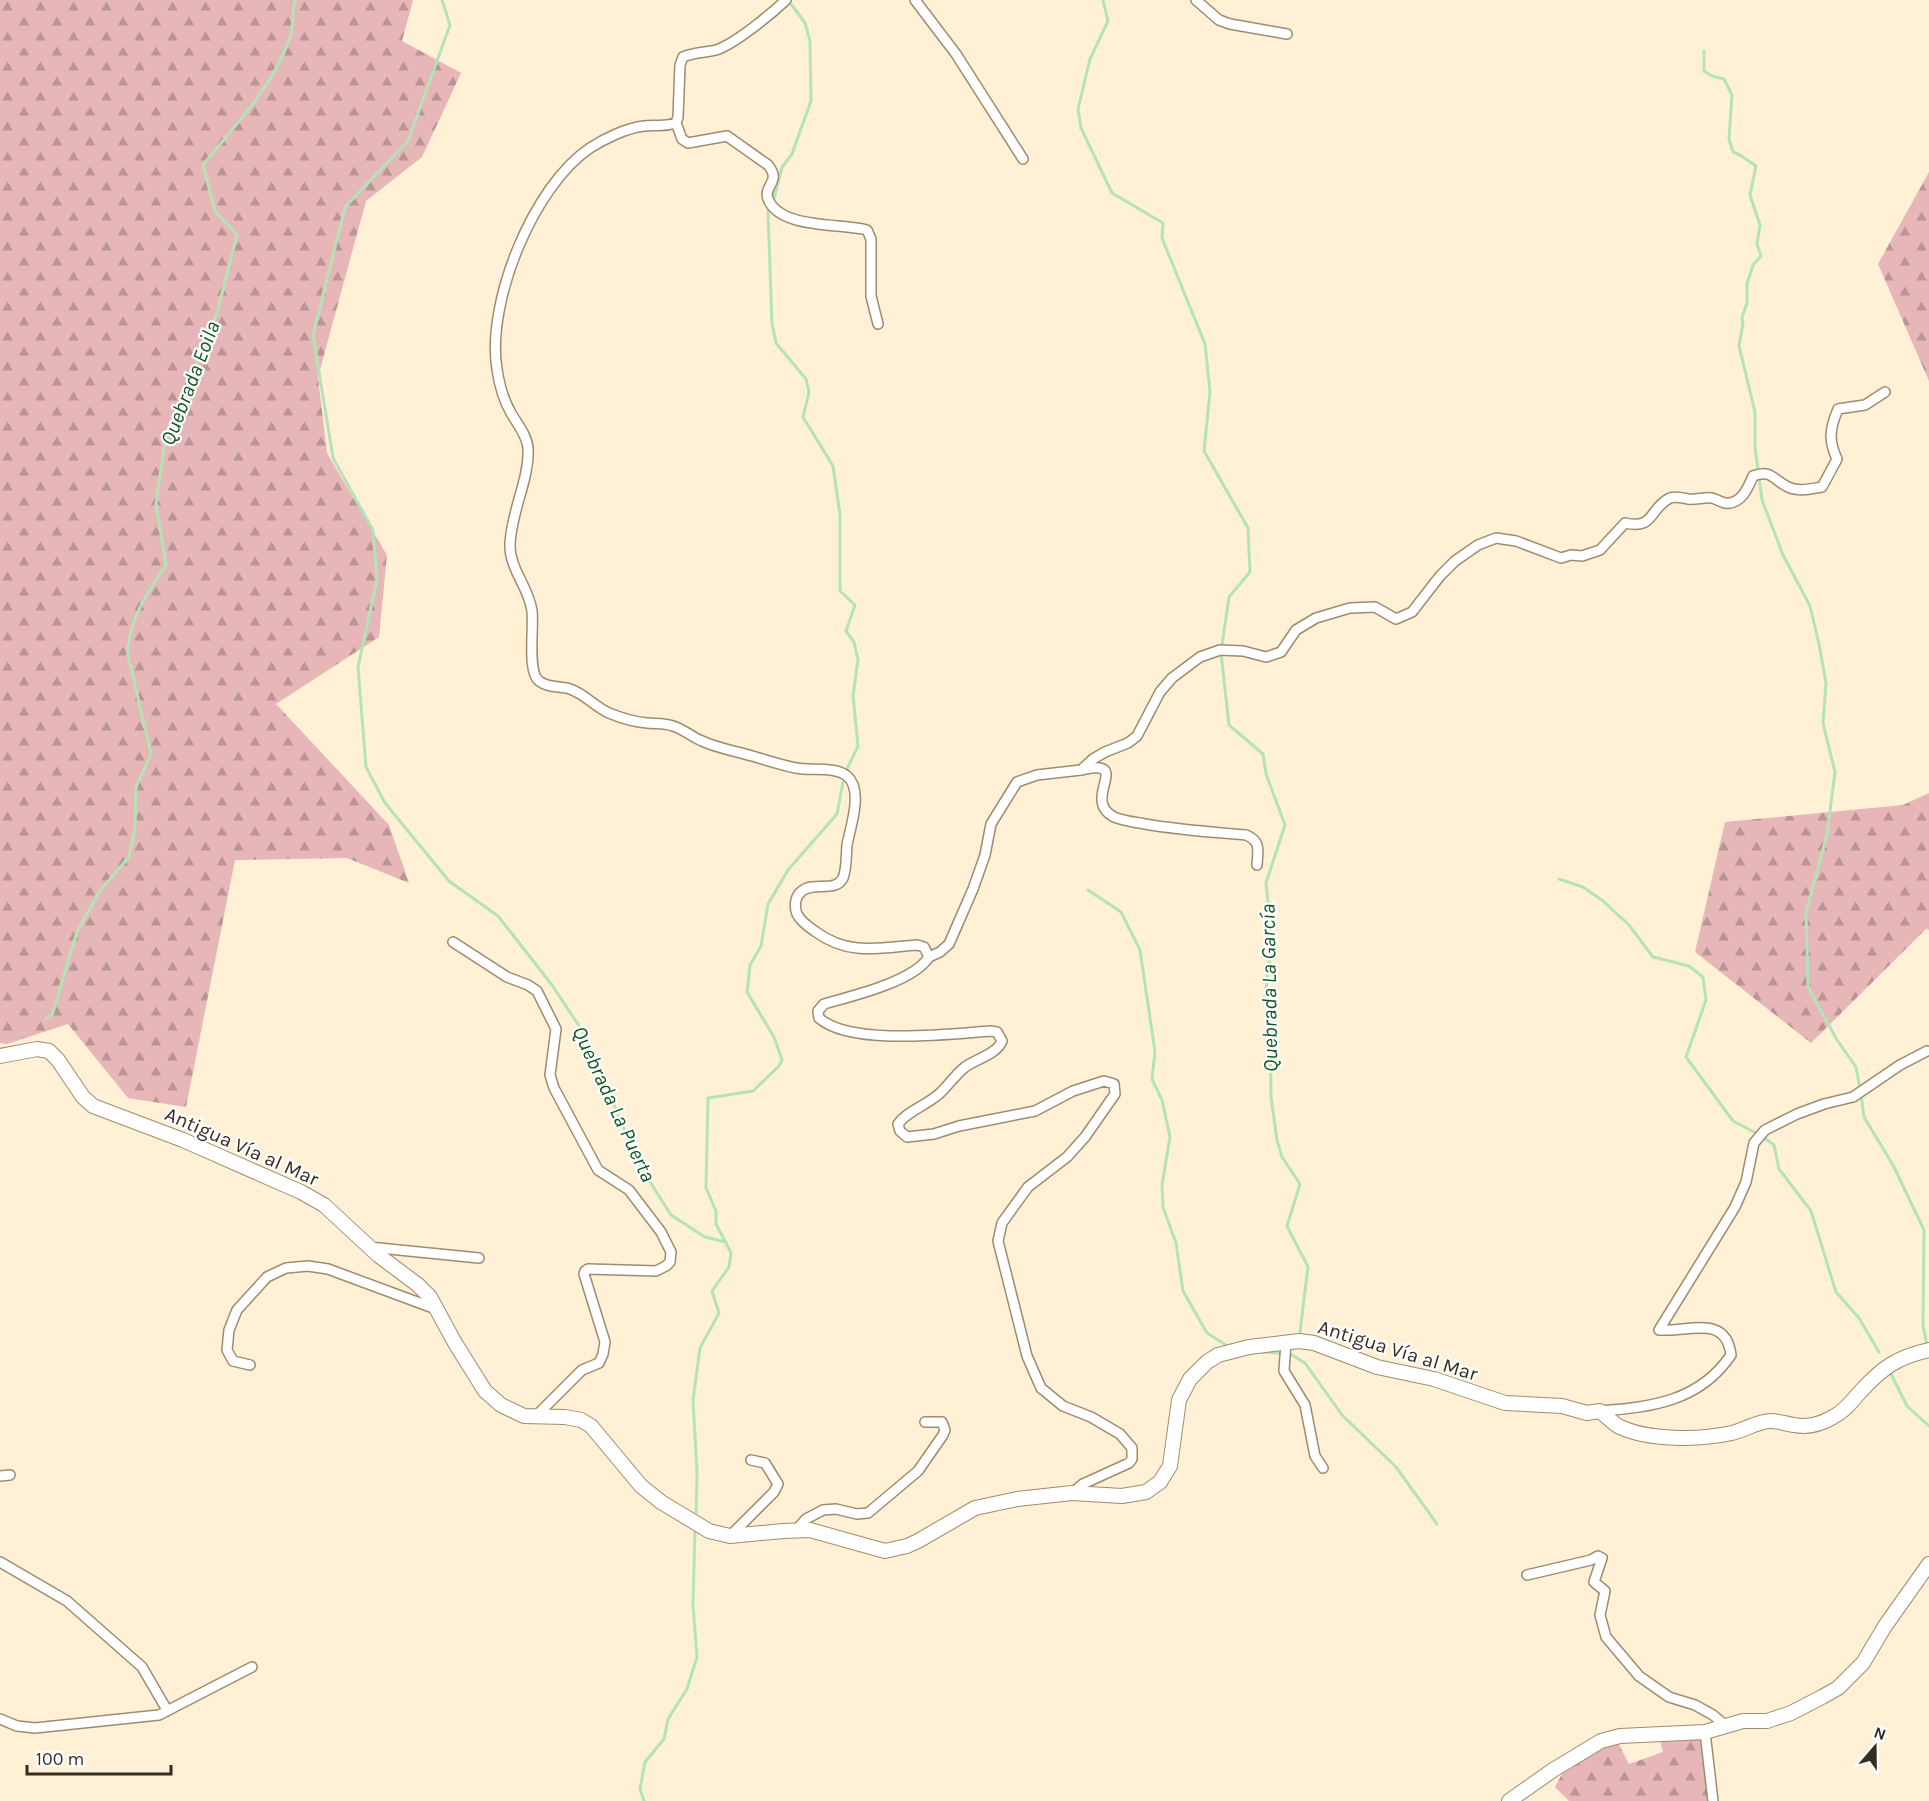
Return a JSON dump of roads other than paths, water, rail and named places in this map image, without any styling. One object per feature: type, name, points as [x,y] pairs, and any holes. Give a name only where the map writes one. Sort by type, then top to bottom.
[{"type":"main road","name":"Antigua Vía al Mar","points":[[0,1056],[37,1049],[49,1052],[58,1060],[83,1097],[93,1106],[107,1113],[156,1128],[301,1192],[324,1205],[369,1247],[430,1297],[485,1391],[501,1405],[524,1416],[565,1417],[581,1420],[591,1426],[641,1486],[661,1502],[702,1527],[730,1536],[796,1530],[826,1533],[885,1551],[918,1541],[975,1508],[1017,1498],[1072,1493],[1122,1497],[1136,1495],[1155,1487],[1167,1474],[1179,1400],[1190,1379],[1218,1355],[1232,1350],[1286,1342],[1314,1343],[1377,1367],[1434,1378],[1505,1403],[1562,1406],[1587,1413],[1600,1412],[1617,1425],[1658,1436],[1686,1438],[1714,1437],[1773,1421],[1808,1426],[1840,1413],[1887,1366],[1900,1358],[1926,1351]]},
{"type":"main road","points":[[1509,1801],[1601,1741],[1620,1736],[1705,1732],[1743,1721],[1767,1721],[1791,1713],[1838,1688],[1863,1663],[1885,1626],[1929,1564]]},
{"type":"street","points":[[915,0],[956,54],[1023,159]]},
{"type":"street","points":[[1196,0],[1220,20],[1230,24],[1287,34]]},
{"type":"street","points":[[784,1],[733,42],[715,50],[694,52],[683,57],[680,65],[676,123],[682,139],[688,143],[727,136],[768,165],[773,171],[774,178],[767,194],[769,201],[782,215],[792,220],[867,230],[871,239],[871,296],[878,324]]},
{"type":"street","points":[[676,123],[662,127],[645,125],[630,129],[587,150],[567,170],[543,197],[529,220],[500,303],[496,346],[497,369],[509,410],[522,430],[528,446],[526,473],[517,502],[509,548],[517,575],[531,602],[535,677],[542,684],[572,689],[608,713],[634,721],[667,724],[710,744],[796,768],[838,772],[846,775],[852,782],[855,805],[844,875],[841,882],[836,885],[811,886],[801,891],[795,902],[798,916],[823,938],[843,947],[861,950],[917,945],[924,947],[929,957]]},
{"type":"street","points":[[1081,770],[1093,759],[1128,743],[1137,736],[1160,692],[1172,678],[1200,657],[1220,650],[1243,651],[1266,657],[1281,652],[1296,630],[1316,618],[1350,608],[1375,607],[1396,619],[1412,612],[1455,561],[1478,545],[1496,538],[1516,541],[1561,558],[1571,555],[1582,556],[1600,550],[1625,523],[1636,525],[1647,522],[1661,504],[1672,497],[1712,498],[1726,503],[1735,501],[1745,493],[1758,474],[1772,476],[1795,489],[1821,487],[1837,459],[1831,446],[1830,434],[1838,409],[1865,405],[1886,392]]},
{"type":"street","points":[[1072,1493],[1083,1484],[1130,1463],[1132,1448],[1120,1434],[1091,1417],[1063,1406],[1041,1388],[1027,1356],[998,1241],[1002,1223],[1028,1187],[1067,1157],[1085,1137],[1115,1094],[1113,1084],[1104,1082],[1073,1091],[1035,1111],[959,1126],[934,1134],[907,1137],[900,1131],[898,1124],[903,1116],[922,1108],[965,1067],[998,1047],[1002,1041],[1001,1036],[997,1032],[990,1031],[909,1036],[863,1035],[824,1023],[819,1018],[818,1011],[824,1004],[880,988],[912,972],[949,944],[985,855],[991,824],[1017,782],[1037,775],[1101,768],[1107,775],[1101,797],[1102,805],[1115,817],[1163,827],[1246,835],[1254,838],[1259,845],[1257,865]]},
{"type":"street","points":[[453,942],[507,977],[537,991],[556,1029],[550,1075],[554,1088],[598,1170],[629,1190],[661,1232],[670,1252],[670,1262],[656,1271],[620,1268],[585,1270],[584,1274],[605,1342],[603,1354],[599,1363],[582,1370],[536,1416]]},
{"type":"street","points":[[1600,1412],[1661,1404],[1680,1397],[1701,1385],[1722,1368],[1731,1355],[1729,1344],[1720,1332],[1713,1328],[1659,1329],[1735,1208],[1746,1182],[1754,1143],[1765,1130],[1806,1110],[1853,1097],[1900,1065],[1927,1052]]},
{"type":"street","points":[[369,1247],[479,1258]]},
{"type":"street","points":[[250,1365],[233,1361],[227,1350],[229,1330],[237,1310],[267,1277],[286,1268],[308,1266],[328,1269],[437,1309]]},
{"type":"street","points":[[1286,1342],[1284,1371],[1305,1405],[1315,1456],[1323,1468]]},
{"type":"street","points":[[796,1530],[806,1519],[823,1510],[836,1509],[857,1514],[868,1513],[894,1493],[918,1471],[943,1435],[945,1430],[942,1422],[926,1422]]},
{"type":"street","points":[[730,1536],[774,1492],[778,1485],[765,1463],[751,1460]]},
{"type":"street","points":[[0,1476],[10,1475]]},
{"type":"street","points":[[1527,1575],[1591,1560],[1598,1556],[1602,1558],[1594,1582],[1605,1591],[1600,1615],[1606,1636],[1639,1676],[1669,1697],[1695,1705],[1725,1725]]},
{"type":"street","points":[[0,1562],[67,1601],[142,1667],[167,1710]]},
{"type":"street","points":[[0,1719],[16,1726],[35,1728],[159,1715],[252,1667]]},
{"type":"street","points":[[1705,1732],[1713,1801]]},
{"type":"waterway","name":"Quebrada Eoila","points":[[46,1018],[52,1015],[77,932],[99,892],[129,857],[135,827],[136,787],[151,754],[128,655],[129,643],[140,608],[166,565],[156,504],[166,435],[217,313],[237,235],[215,211],[203,165],[252,104],[274,72],[290,37],[295,0]]},
{"type":"waterway","name":"Quebrada La Puerta","points":[[442,0],[450,25],[408,141],[345,207],[313,335],[333,458],[373,530],[377,579],[358,667],[366,767],[385,803],[449,881],[498,916],[552,985],[585,1035],[638,1163],[671,1215],[705,1237],[726,1242]]},
{"type":"waterway","name":"Quebrada La García","points":[[1103,0],[1108,21],[1090,59],[1078,109],[1081,128],[1112,193],[1163,223],[1162,238],[1205,344],[1210,392],[1204,451],[1248,528],[1250,572],[1229,597],[1222,645]]},
{"type":"waterway","points":[[773,203],[782,167],[792,154],[811,101],[810,41],[805,23],[792,5]]},
{"type":"waterway","points":[[1704,51],[1704,71],[1724,79],[1732,95],[1729,139],[1733,152],[1756,166],[1750,195],[1760,225],[1757,244],[1761,256],[1753,265],[1747,284],[1747,303],[1742,317],[1739,346],[1755,412],[1755,447],[1762,500],[1783,555],[1810,606],[1826,683],[1823,723],[1835,772],[1827,835],[1806,912],[1808,987],[1837,1040],[1856,1067],[1860,1089]]},
{"type":"waterway","points":[[768,211],[772,324],[776,343],[806,379],[809,392],[803,417],[833,466],[840,515],[840,591],[855,605],[846,631],[854,642],[858,660],[853,696],[858,746],[846,771]]},
{"type":"waterway","name":"Quebrada La García","points":[[1221,653],[1229,725],[1263,754],[1266,774],[1285,825],[1266,883],[1272,940],[1265,997],[1270,1012],[1271,1097],[1277,1140],[1282,1157],[1300,1184],[1287,1226],[1308,1267],[1300,1332]]},
{"type":"waterway","points":[[696,1517],[697,1473],[693,1400],[700,1348],[719,1313],[712,1291],[729,1267],[731,1253],[716,1224],[716,1211],[706,1188],[708,1098],[753,1091],[779,1066],[782,1060],[774,1037],[747,992],[750,965],[761,946],[768,904],[788,870],[837,814],[843,782]]},
{"type":"waterway","points":[[1559,879],[1583,887],[1603,901],[1629,925],[1653,957],[1689,966],[1703,977],[1706,1000],[1686,1057],[1733,1121],[1774,1145],[1779,1169],[1811,1211],[1836,1292],[1859,1318],[1879,1352]]},
{"type":"waterway","points":[[1088,890],[1121,912],[1140,950],[1155,1052],[1152,1079],[1162,1100],[1170,1137],[1162,1185],[1163,1207],[1176,1243],[1183,1291],[1207,1333],[1226,1345]]},
{"type":"waterway","points":[[1861,1095],[1864,1117],[1893,1165],[1924,1230],[1923,1325],[1927,1346]]},
{"type":"waterway","points":[[1260,1352],[1281,1353]]},
{"type":"waterway","points":[[1292,1355],[1305,1363],[1342,1415],[1396,1467],[1437,1524]]},
{"type":"waterway","points":[[1891,1374],[1907,1406],[1929,1426]]},
{"type":"waterway","name":"Quebrada La Puerta","points":[[644,1801],[640,1789],[645,1762],[664,1739],[668,1719],[687,1689],[697,1657],[693,1605],[695,1527]]}]
